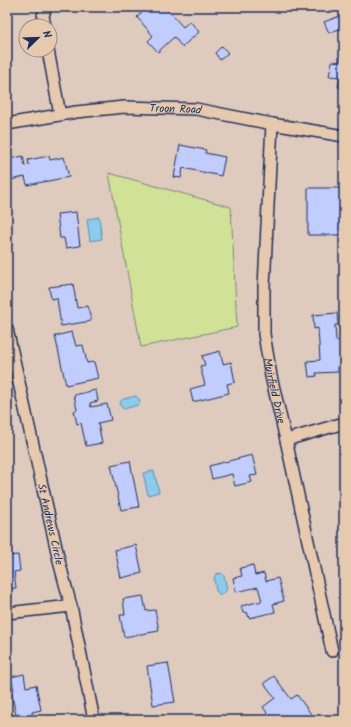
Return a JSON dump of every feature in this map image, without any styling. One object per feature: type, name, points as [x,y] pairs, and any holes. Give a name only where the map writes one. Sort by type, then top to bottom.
[{"type":"street","points":[[44,18],[46,7]]},
{"type":"street","points":[[49,58],[60,115]]},
{"type":"street","name":"Troon Road","points":[[7,124],[76,112],[124,107],[196,109],[344,136]]},
{"type":"street","name":"Muirfield Drive","points":[[272,124],[264,287],[264,334],[270,371],[332,651]]},
{"type":"street","name":"St Andrews Circle","points":[[7,329],[58,558],[71,606],[94,720]]},
{"type":"street","points":[[286,440],[344,423]]},
{"type":"street","points":[[7,613],[71,606]]},
{"type":"green space","points":[[109,173],[231,207],[237,327],[141,347]]},
{"type":"water","points":[[99,217],[102,239],[90,241],[87,219]]},
{"type":"water","points":[[136,396],[140,402],[138,405],[124,409],[121,407],[120,402],[123,399]]},
{"type":"water","points":[[154,471],[159,492],[148,495],[143,473]]},
{"type":"water","points":[[221,573],[224,576],[227,589],[220,595],[216,591],[214,578],[216,574]]},
{"type":"building","points":[[148,7],[165,7],[183,27],[190,21],[199,32],[182,47],[174,37],[158,52],[148,41],[153,36],[137,17]]},
{"type":"building","points":[[340,16],[344,27],[329,33],[324,22]]},
{"type":"building","points":[[7,46],[9,46],[13,81],[7,81]]},
{"type":"building","points":[[222,46],[228,53],[220,60],[215,53]]},
{"type":"building","points":[[341,53],[344,54],[344,88],[338,87],[340,77],[329,76],[332,61],[340,62]]},
{"type":"building","points":[[180,145],[206,150],[205,153],[225,157],[221,176],[183,168],[181,178],[174,177]]},
{"type":"building","points":[[23,156],[25,166],[29,165],[28,160],[49,156],[50,160],[64,157],[69,177],[27,185],[25,177],[10,180],[7,165],[11,165],[10,159]]},
{"type":"building","points":[[308,188],[344,188],[341,235],[308,235]]},
{"type":"building","points":[[76,212],[80,246],[66,248],[64,238],[60,238],[57,214]]},
{"type":"building","points":[[73,284],[77,308],[88,306],[91,321],[61,326],[57,298],[51,299],[49,287]]},
{"type":"building","points":[[337,313],[338,325],[335,325],[336,341],[343,340],[344,363],[338,364],[338,372],[316,373],[317,376],[309,377],[307,361],[320,360],[318,328],[314,329],[313,315]]},
{"type":"building","points":[[72,332],[76,346],[83,345],[87,363],[94,362],[98,378],[66,385],[55,336]]},
{"type":"building","points":[[220,351],[223,364],[231,362],[235,382],[227,384],[229,393],[193,402],[190,389],[205,385],[200,366],[205,365],[202,356]]},
{"type":"building","points":[[96,390],[98,401],[90,403],[91,407],[107,404],[111,420],[98,423],[102,443],[86,446],[81,423],[77,424],[74,411],[77,410],[74,395]]},
{"type":"building","points":[[252,455],[257,475],[250,476],[252,482],[235,486],[232,474],[212,479],[209,466]]},
{"type":"building","points":[[130,461],[139,507],[121,510],[111,465]]},
{"type":"building","points":[[136,545],[142,573],[121,578],[115,550]]},
{"type":"building","points":[[18,555],[20,571],[14,572],[16,588],[7,589],[7,556]]},
{"type":"building","points":[[253,565],[255,575],[264,573],[266,581],[278,578],[284,601],[273,604],[275,612],[249,618],[247,612],[243,613],[241,606],[262,601],[258,587],[236,592],[233,578],[242,576],[240,568]]},
{"type":"building","points":[[143,596],[146,611],[155,610],[159,631],[124,637],[120,615],[125,615],[123,599]]},
{"type":"building","points":[[168,663],[175,702],[153,705],[147,666]]},
{"type":"building","points":[[24,674],[26,687],[36,685],[41,710],[32,712],[33,720],[21,720],[19,714],[16,715],[11,691],[14,690],[11,677]]},
{"type":"building","points":[[274,676],[291,699],[297,695],[311,714],[307,717],[310,720],[272,720],[263,707],[275,698],[264,683]]}]
